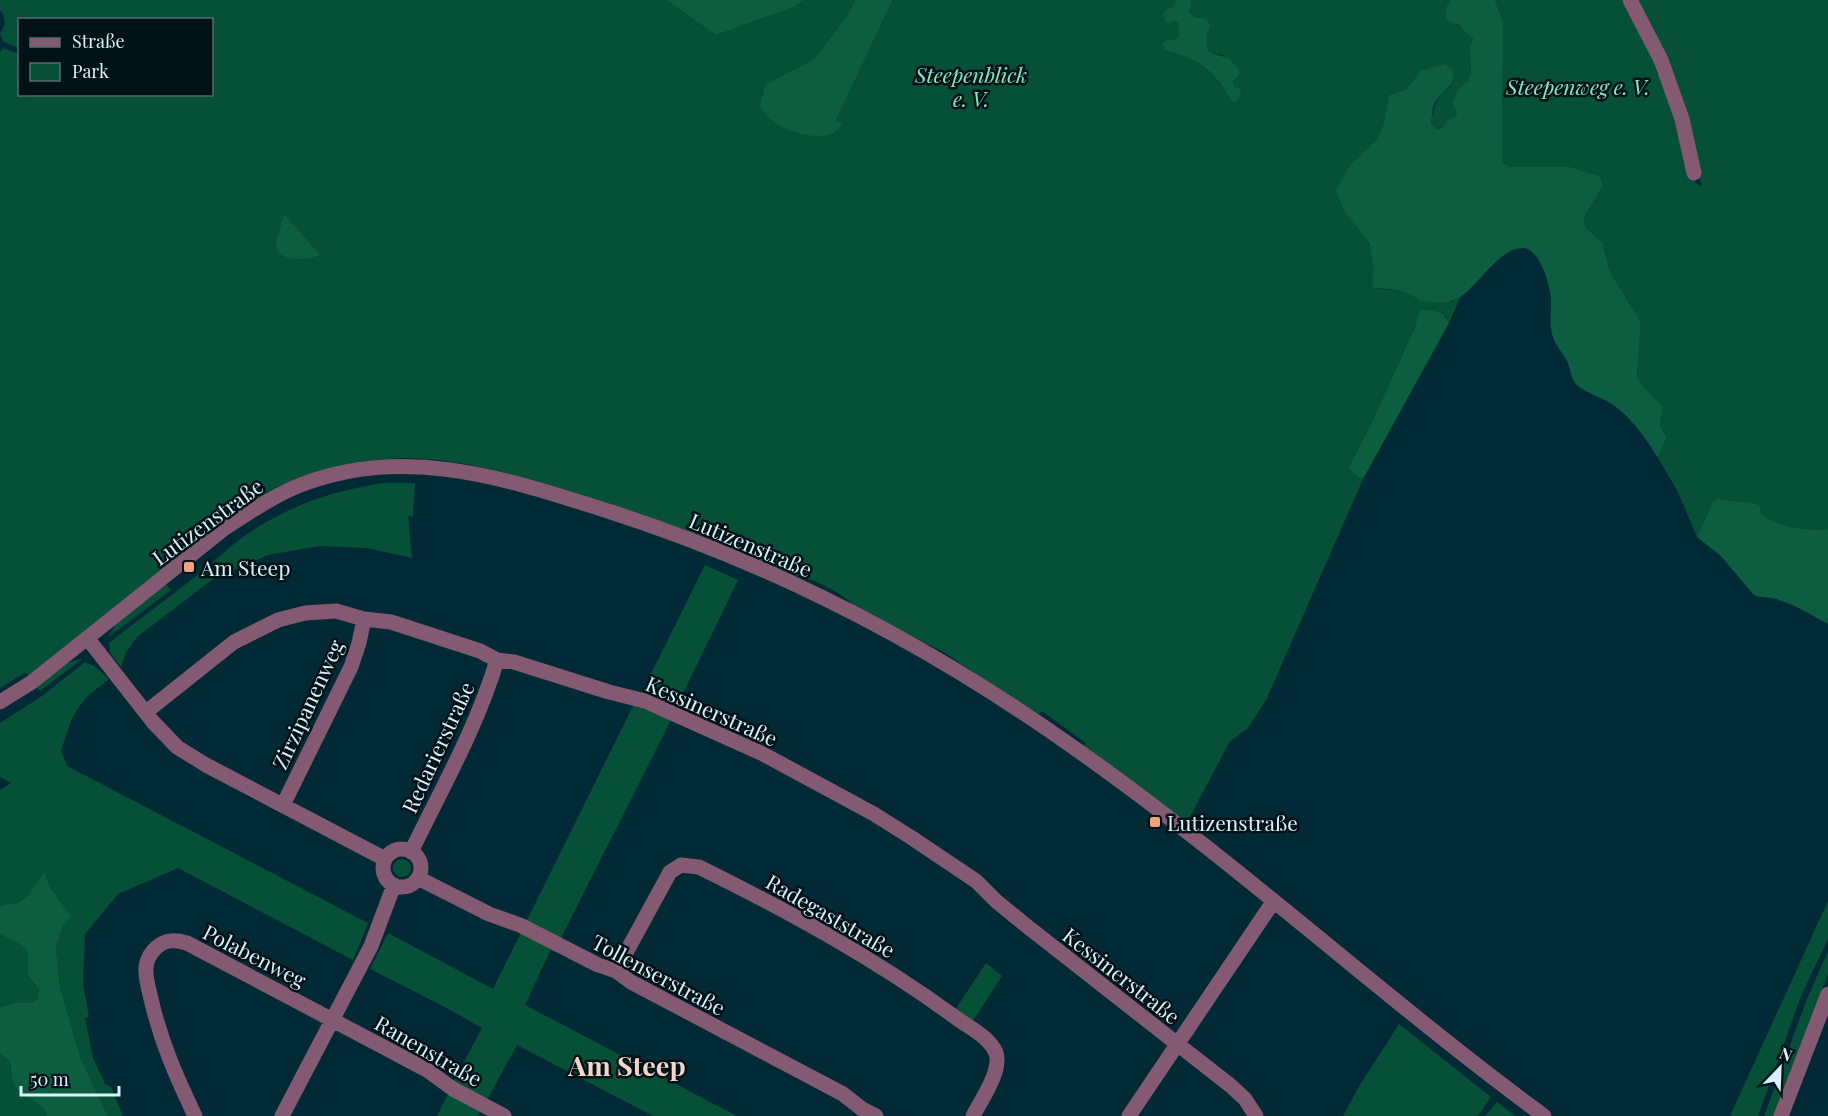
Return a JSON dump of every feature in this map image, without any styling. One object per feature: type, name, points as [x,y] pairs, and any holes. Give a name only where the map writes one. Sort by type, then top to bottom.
[{"type":"street","points":[[1630,0],[1661,60],[1682,119],[1694,173]]},
{"type":"street","name":"Lutizenstraße","points":[[0,702],[32,682],[88,639],[225,528],[259,505],[291,489],[320,478],[384,466],[449,468],[482,474],[560,496],[674,534],[794,584],[900,637],[991,692],[1080,752],[1162,813],[1544,1116]]},
{"type":"street","name":"Kessinerstraße","points":[[146,712],[227,647],[262,626],[296,615],[321,611],[336,611],[391,622],[480,651],[497,660],[514,662],[645,701],[763,754],[865,809],[976,881],[1004,907],[1245,1099],[1256,1116]]},
{"type":"street","name":"Zirzipanenweg","points":[[283,805],[351,667],[364,618]]},
{"type":"street","points":[[88,639],[168,739],[184,752],[385,859]]},
{"type":"street","name":"Redarierstraße","points":[[411,852],[470,732],[497,660]]},
{"type":"street","points":[[400,849],[411,852],[419,861],[418,878],[405,886],[394,885],[385,877],[383,871],[385,859],[388,854],[400,849]]},
{"type":"street","name":"Radegaststraße","points":[[616,971],[670,872],[681,866],[699,867],[812,925],[863,955],[939,1005],[988,1042],[996,1054],[997,1066],[973,1116]]},
{"type":"street","name":"Tollenserstraße","points":[[418,878],[489,914],[520,925],[598,965],[616,971],[631,982],[843,1094],[862,1109],[876,1116]]},
{"type":"street","points":[[282,1116],[375,939],[394,885]]},
{"type":"street","points":[[1130,1116],[1273,902]]},
{"type":"street","name":"Polabenweg","points":[[195,1116],[168,1060],[155,1016],[147,979],[147,961],[158,946],[173,940],[187,943],[333,1020]]},
{"type":"street","points":[[1781,1116],[1828,994]]},
{"type":"street","name":"Ranenstraße","points":[[333,1020],[428,1070],[453,1089],[504,1116]]},
{"type":"green space","name":"Steepenblick e. V.","points":[[0,0],[666,0],[716,35],[794,7],[804,0],[855,0],[846,17],[815,58],[765,85],[834,121],[893,0],[1176,0],[1173,13],[1179,25],[1179,36],[1165,51],[1188,58],[1205,68],[1232,102],[1233,81],[1239,75],[1223,55],[1214,54],[1208,50],[1200,17],[1193,16],[1189,12],[1191,0],[1451,0],[1446,7],[1452,23],[1461,27],[1473,38],[1469,48],[1471,70],[1468,81],[1457,91],[1452,104],[1457,112],[1455,117],[1442,129],[1436,129],[1431,123],[1437,102],[1451,86],[1420,71],[1407,89],[1389,95],[1384,123],[1377,141],[1351,164],[1343,209],[1359,228],[1370,248],[1374,264],[1373,288],[1452,302],[1460,298],[1449,323],[1446,316],[1419,311],[1415,327],[1370,426],[1348,468],[1363,479],[1266,700],[1247,729],[1230,741],[1186,824],[1083,747],[1086,743],[1042,711],[1038,715],[945,653],[854,606],[825,586],[589,498],[502,472],[444,461],[404,458],[352,464],[317,472],[269,491],[218,525],[29,676],[26,672],[0,688],[0,52],[3,48],[18,54],[18,96],[213,96],[213,18],[18,18],[18,48],[4,42],[0,34],[5,24],[3,13],[0,11]]},
{"type":"green space","points":[[666,0],[804,0],[794,7],[716,35]]},
{"type":"green space","points":[[855,0],[893,0],[835,121],[842,124],[837,131],[819,136],[788,130],[769,118],[760,107],[765,85],[815,58],[846,17]]},
{"type":"green space","points":[[1176,0],[1191,0],[1189,12],[1193,16],[1208,20],[1210,26],[1206,36],[1208,50],[1229,58],[1239,70],[1239,75],[1233,81],[1234,86],[1240,89],[1241,93],[1237,102],[1232,102],[1219,82],[1197,62],[1165,51],[1163,43],[1167,40],[1175,40],[1179,36],[1179,25],[1175,21],[1168,23],[1163,13],[1173,8]]},
{"type":"green space","points":[[1451,0],[1495,0],[1503,21],[1502,162],[1510,167],[1570,167],[1600,176],[1603,186],[1584,218],[1586,228],[1603,243],[1610,272],[1641,322],[1637,377],[1662,406],[1660,427],[1667,437],[1658,458],[1643,435],[1624,414],[1610,403],[1578,386],[1573,380],[1567,361],[1553,337],[1551,297],[1547,280],[1538,258],[1528,249],[1513,250],[1504,255],[1470,289],[1455,300],[1419,301],[1404,292],[1373,288],[1374,267],[1369,243],[1343,209],[1336,189],[1351,164],[1377,140],[1384,123],[1389,95],[1407,89],[1420,71],[1444,64],[1452,69],[1452,81],[1433,107],[1431,123],[1436,129],[1442,129],[1447,120],[1455,117],[1457,112],[1452,104],[1457,91],[1468,81],[1471,70],[1469,48],[1473,38],[1459,25],[1446,18],[1446,7]]},
{"type":"green space","name":"Steepenweg e. V.","points":[[1495,0],[1627,0],[1659,61],[1657,74],[1664,74],[1679,120],[1692,175],[1690,176],[1700,187],[1702,184],[1697,173],[1685,118],[1664,59],[1633,0],[1828,0],[1828,529],[1802,529],[1777,523],[1761,514],[1760,507],[1755,503],[1721,500],[1711,506],[1697,537],[1678,492],[1658,458],[1667,437],[1660,427],[1661,406],[1637,377],[1641,322],[1610,272],[1603,243],[1586,228],[1584,218],[1603,186],[1600,176],[1570,167],[1510,167],[1502,162],[1503,21]]},
{"type":"green space","points":[[284,214],[320,255],[298,259],[278,252],[276,243]]},
{"type":"green space","points":[[1428,310],[1441,313],[1449,323],[1363,479],[1348,468],[1370,426],[1415,327],[1419,311]]},
{"type":"green space","points":[[383,483],[415,483],[413,517],[408,516],[412,558],[367,548],[319,546],[268,555],[213,579],[137,637],[126,652],[121,667],[110,653],[109,643],[255,529],[307,502],[363,486]]},
{"type":"green space","points":[[1718,499],[1755,503],[1760,506],[1761,514],[1777,523],[1802,529],[1828,529],[1828,624],[1787,603],[1753,594],[1721,556],[1697,537],[1712,503]]},
{"type":"green space","points":[[705,565],[738,580],[676,708],[641,694]]},
{"type":"green space","points":[[166,584],[171,590],[107,638],[117,623]]},
{"type":"green space","points":[[82,659],[40,691],[37,687],[66,663]]},
{"type":"green space","points":[[85,662],[94,666],[109,679],[90,694],[72,718],[61,750],[67,766],[368,923],[353,960],[178,868],[118,894],[85,934],[83,984],[89,1017],[85,1018],[93,1058],[105,1084],[111,1087],[123,1116],[108,1116],[81,1059],[60,987],[56,948],[63,926],[70,917],[50,887],[44,871],[27,896],[17,903],[0,907],[0,790],[11,783],[0,777],[0,723],[42,696]]},
{"type":"green space","points":[[635,702],[672,718],[560,940],[526,922]]},
{"type":"green space","points":[[402,859],[408,862],[411,868],[408,874],[402,877],[396,874],[393,868],[396,862]]},
{"type":"green space","points":[[44,871],[50,887],[71,917],[63,926],[56,948],[60,987],[81,1059],[108,1116],[47,1116],[41,1106],[16,1088],[12,1080],[10,1062],[0,1054],[0,1007],[14,1003],[32,1003],[37,999],[39,989],[27,975],[27,951],[21,945],[0,934],[0,907],[17,903],[27,896]]},
{"type":"green space","points":[[1828,901],[1828,939],[1801,996],[1758,1116],[1730,1116]]},
{"type":"green space","points":[[522,931],[552,947],[525,1005],[737,1116],[653,1116],[517,1045],[487,1100],[453,1083],[482,1028],[370,969],[388,933],[493,989]]},
{"type":"green space","points":[[0,934],[21,945],[27,951],[27,975],[39,989],[37,999],[32,1003],[14,1003],[0,1007]]},
{"type":"green space","points":[[1828,951],[1828,974],[1774,1116],[1764,1116],[1807,999]]},
{"type":"green space","points":[[986,963],[1002,976],[972,1022],[955,1010]]},
{"type":"green space","points":[[1399,1024],[1491,1097],[1478,1116],[1343,1116]]},
{"type":"green space","points":[[0,1054],[10,1062],[12,1080],[16,1088],[41,1106],[47,1116],[0,1116]]},
{"type":"green space","points":[[449,1092],[482,1109],[478,1116],[437,1116]]},
{"type":"green space","points":[[1497,1102],[1515,1116],[1485,1116]]},
{"type":"place","name":"Am Steep","points":[[189,567]]},
{"type":"place","name":"Lutizenstraße","points":[[1155,822]]},
{"type":"district","name":"Am Steep","points":[[627,1065]]}]
